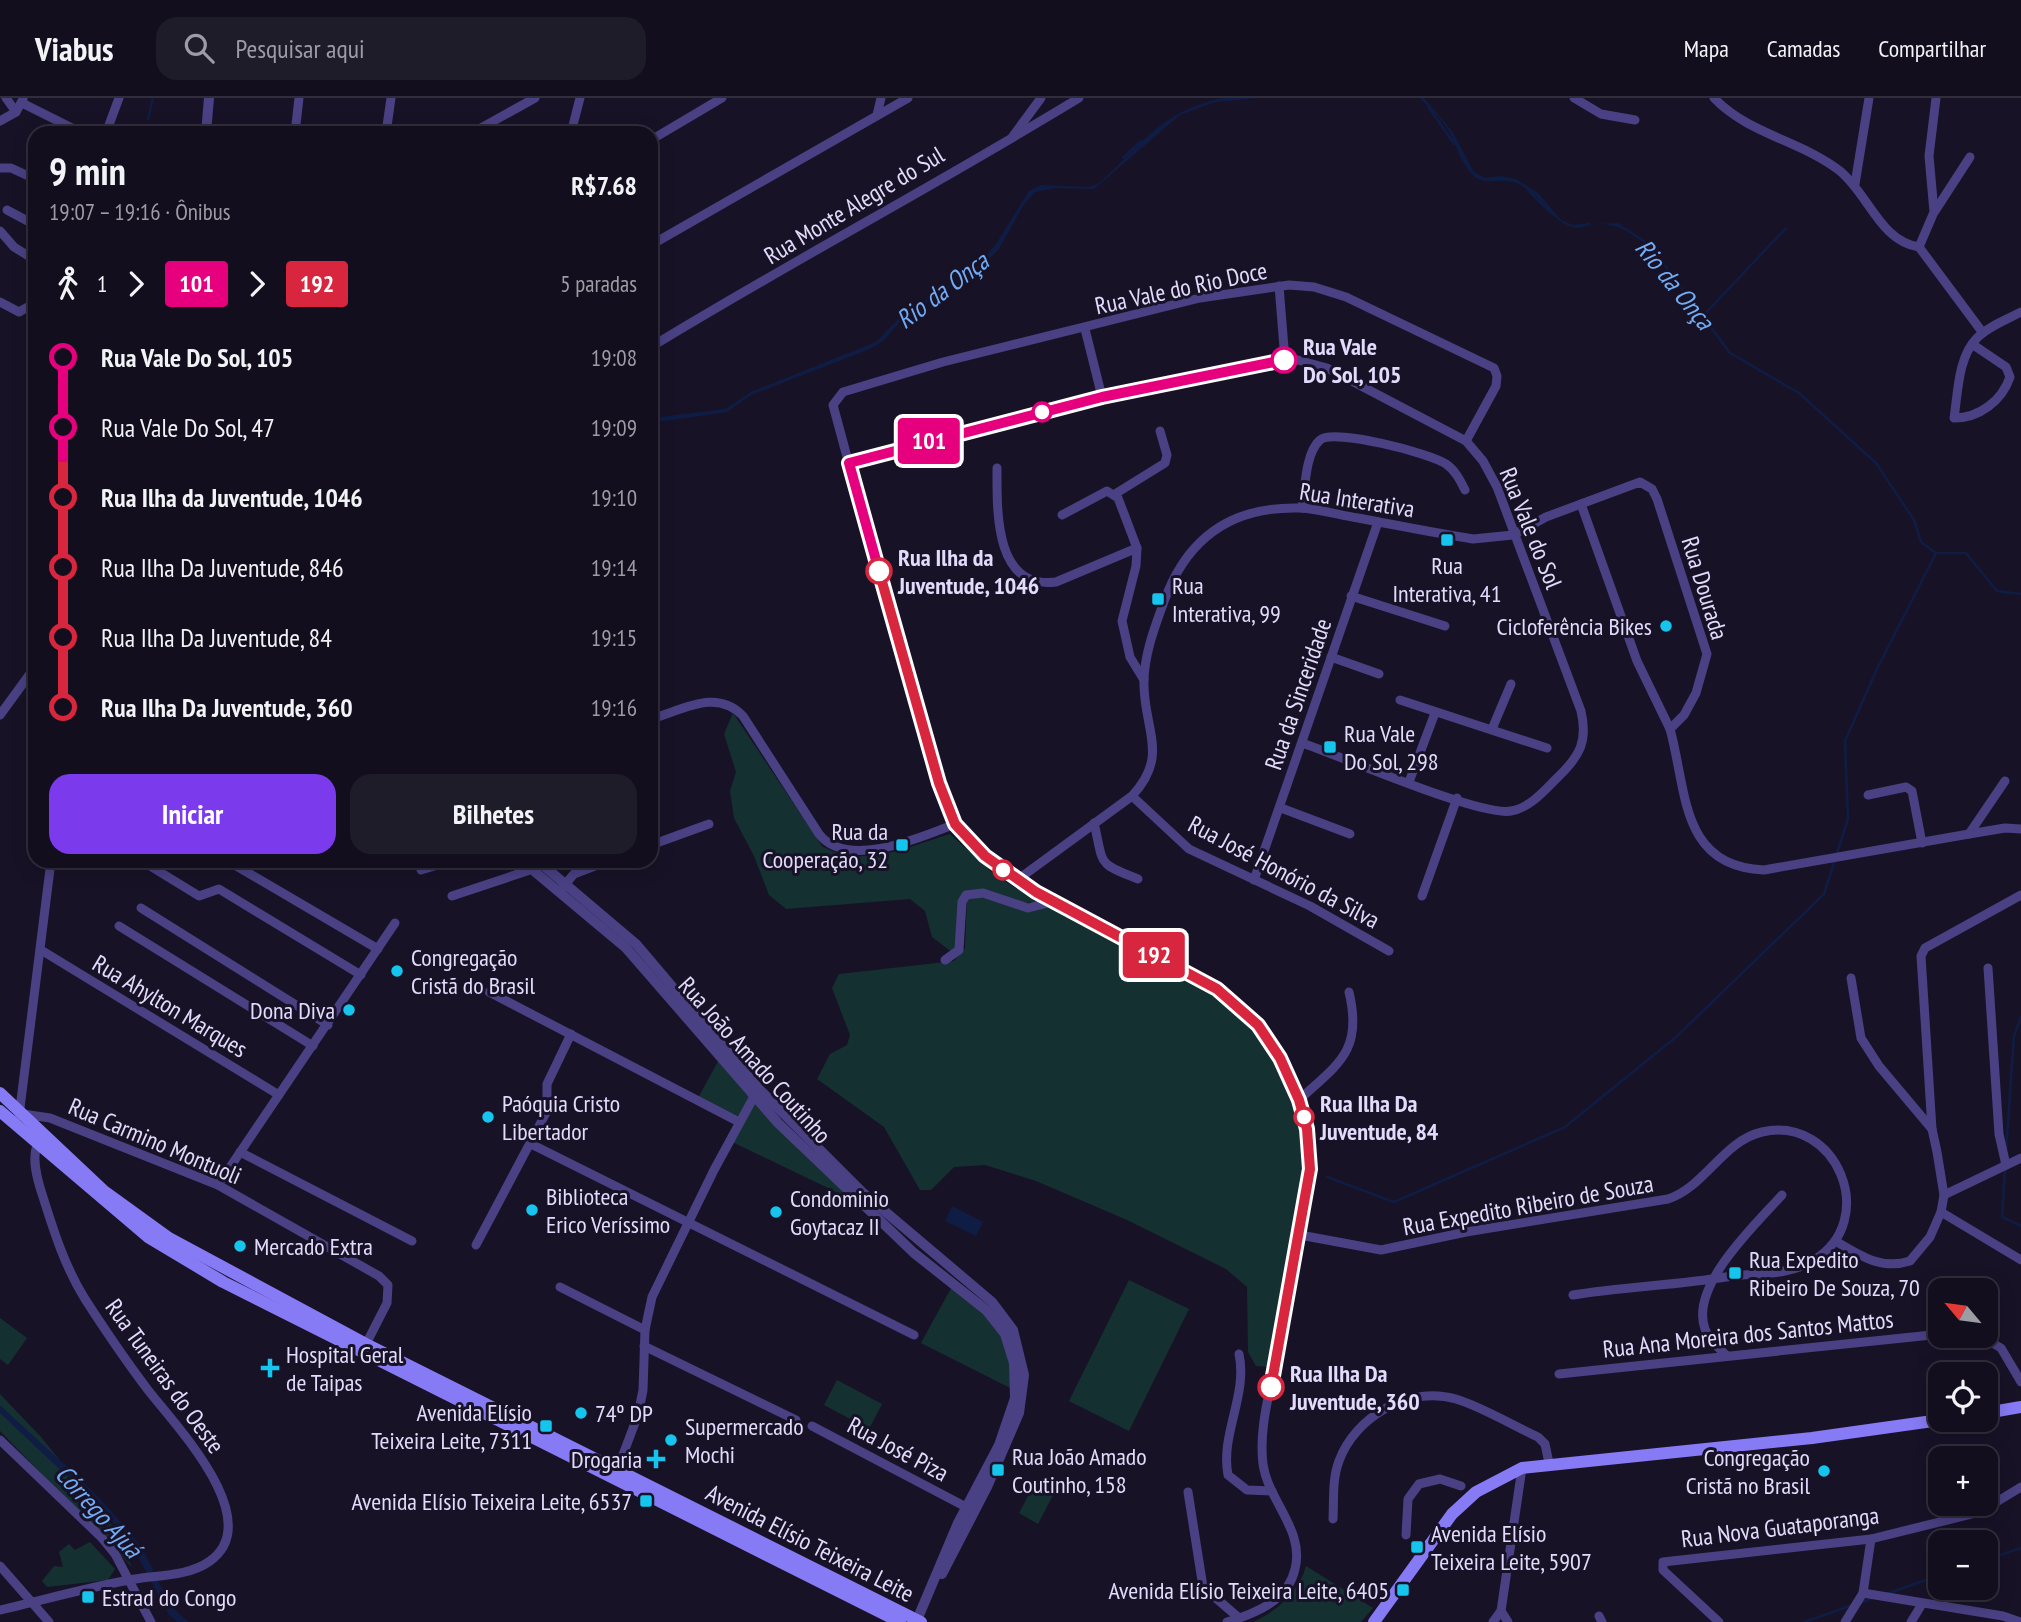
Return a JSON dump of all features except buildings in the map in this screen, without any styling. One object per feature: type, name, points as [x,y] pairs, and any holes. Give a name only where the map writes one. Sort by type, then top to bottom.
[{"type":"main road","name":"Avenida Elísio Teixeira Leite","points":[[0,1093],[17,1118],[148,1237],[223,1282],[364,1348],[919,1622]]},
{"type":"main road","name":"Avenida Elísio Teixeira Leite","points":[[0,1111],[17,1118]]},
{"type":"main road","points":[[1998,1411],[2021,1407]]},
{"type":"main road","points":[[1374,1622],[1452,1514],[1476,1492],[1522,1468],[1549,1463],[1812,1438],[1928,1422]]},
{"type":"main road","name":"Avenida Elísio Teixeira Leite","points":[[615,1474],[900,1622]]},
{"type":"street","points":[[6,98],[16,112]]},
{"type":"street","points":[[109,126],[119,98]]},
{"type":"street","points":[[207,126],[209,98]]},
{"type":"street","points":[[296,126],[299,98]]},
{"type":"street","points":[[387,126],[391,98]]},
{"type":"street","points":[[485,126],[535,98]]},
{"type":"street","points":[[573,126],[580,98]]},
{"type":"street","points":[[658,136],[722,98]]},
{"type":"street","points":[[877,115],[881,98]]},
{"type":"street","points":[[658,241],[908,98]]},
{"type":"street","points":[[1012,138],[1041,98]]},
{"type":"street","name":"Rua Monte Alegre do Sul","points":[[658,342],[1079,98]]},
{"type":"street","points":[[1574,98],[1601,114],[1634,120]]},
{"type":"street","points":[[1714,98],[1741,121],[1829,163],[1855,184],[1893,238],[1919,245],[1983,333]]},
{"type":"street","points":[[1855,184],[1868,98]]},
{"type":"street","points":[[1924,98],[1936,99],[1928,156],[1934,212]]},
{"type":"street","points":[[0,121],[16,112],[23,100],[69,126]]},
{"type":"street","points":[[1919,245],[1934,212],[1950,191],[1969,157]]},
{"type":"street","points":[[0,168],[11,168],[28,176]]},
{"type":"street","points":[[1931,182],[1950,191]]},
{"type":"street","points":[[7,210],[28,221]]},
{"type":"street","points":[[0,231],[14,247],[28,256]]},
{"type":"street","name":"Rua Vale do Rio Doce","points":[[849,463],[833,405],[843,392],[905,373],[1200,298],[1299,285],[1331,291],[1494,368],[1496,386],[1466,441]]},
{"type":"street","points":[[1279,286],[1285,360]]},
{"type":"street","points":[[0,302],[19,312],[28,307]]},
{"type":"street","points":[[1972,344],[2006,368],[2010,377],[1987,408],[1968,418],[1954,418],[1964,362],[1972,344],[1983,333],[2021,312]]},
{"type":"street","points":[[1085,329],[1102,397]]},
{"type":"street","name":"Rua Vale do Sol","points":[[849,463],[1102,397],[1285,360],[1307,361],[1327,368],[1466,441],[1489,471],[1581,711],[1584,742],[1567,768],[1537,797],[1516,810],[1497,811],[1302,743]]},
{"type":"street","points":[[1062,515],[1102,493],[1115,494],[1165,463],[1167,454],[1160,431]]},
{"type":"street","points":[[1302,508],[1312,453],[1319,440],[1331,435],[1397,448],[1443,462],[1454,471],[1465,490]]},
{"type":"street","points":[[849,463],[901,657],[939,783],[955,824],[985,856],[1017,880],[1052,902],[1217,989],[1258,1025],[1284,1067],[1299,1100],[1307,1129],[1310,1169],[1263,1431],[1263,1465],[1272,1491],[1292,1530],[1297,1556],[1296,1568],[1285,1590],[1276,1598],[1258,1611],[1227,1622]]},
{"type":"street","points":[[997,468],[998,528],[1014,568],[1026,579],[1056,582],[1137,548]]},
{"type":"street","name":"Rua Dourada","points":[[1513,535],[1635,482],[1648,485],[1657,499],[1707,654],[1696,693],[1684,715],[1671,729]]},
{"type":"street","points":[[1115,494],[1137,548],[1136,566],[1122,621],[1130,657],[1144,680]]},
{"type":"street","points":[[1581,504],[1633,649],[1671,729],[1694,831],[1708,848],[1729,863],[1764,870],[2005,828],[2021,830]]},
{"type":"street","name":"Rua Interativa","points":[[1017,880],[1132,796],[1147,778],[1154,759],[1144,680],[1156,625],[1172,581],[1179,565],[1198,542],[1241,517],[1271,509],[1302,508],[1473,539],[1500,539],[1513,535]]},
{"type":"street","name":"Rua da Sinceridade","points":[[1254,880],[1377,522]]},
{"type":"street","points":[[1351,596],[1446,626]]},
{"type":"street","points":[[1331,657],[1379,674]]},
{"type":"street","points":[[0,715],[28,677]]},
{"type":"street","points":[[1492,729],[1511,684]]},
{"type":"street","points":[[1400,700],[1547,748]]},
{"type":"street","points":[[658,717],[708,701],[725,702],[743,716],[819,834],[835,848],[859,852],[955,824]]},
{"type":"street","points":[[1409,782],[1435,713]]},
{"type":"street","points":[[1969,834],[2005,781]]},
{"type":"street","points":[[1868,795],[1906,787],[1912,791],[1922,843]]},
{"type":"street","name":"Rua José Honório da Silva","points":[[1132,796],[1189,849],[1322,912],[1389,951]]},
{"type":"street","points":[[1422,896],[1457,799]]},
{"type":"street","points":[[1280,808],[1350,834]]},
{"type":"street","points":[[1094,823],[1104,864],[1138,879]]},
{"type":"street","points":[[658,842],[709,824]]},
{"type":"street","points":[[17,1118],[50,868]]},
{"type":"street","points":[[154,868],[201,896],[219,890],[361,975]]},
{"type":"street","points":[[240,868],[378,949]]},
{"type":"street","points":[[421,870],[428,868]]},
{"type":"street","points":[[452,896],[527,868]]},
{"type":"street","name":"Rua João Amado Coutinho","points":[[539,868],[563,886],[626,948],[843,1187],[914,1253],[986,1310],[1005,1334],[1014,1363],[1015,1398],[999,1445],[966,1507],[919,1622]]},
{"type":"street","points":[[563,886],[574,874],[590,868]]},
{"type":"street","points":[[945,960],[959,950],[962,902],[967,895],[983,893],[1028,908],[1052,902]]},
{"type":"street","points":[[1573,1295],[1712,1280],[1803,1266],[1837,1242],[1870,1261],[1900,1264],[1910,1261],[1922,1248],[1941,1212],[1944,1195],[1931,1129],[1921,956],[1925,948],[2021,895]]},
{"type":"street","points":[[141,908],[328,1025]]},
{"type":"street","points":[[218,1185],[395,923]]},
{"type":"street","points":[[119,926],[313,1046]]},
{"type":"street","name":"Rua Ahylton Marques","points":[[41,950],[279,1095]]},
{"type":"street","points":[[1988,968],[1999,1134],[2006,1165]]},
{"type":"street","points":[[1852,978],[1861,1038],[1869,1052],[1931,1129]]},
{"type":"street","points":[[489,992],[739,1122]]},
{"type":"street","points":[[1299,1100],[1340,1059],[1353,1038],[1355,1029],[1349,992]]},
{"type":"street","points":[[476,1245],[548,1108],[549,1079],[570,1034]]},
{"type":"street","points":[[615,1474],[638,1415],[643,1390],[645,1330],[652,1297],[756,1093]]},
{"type":"street","name":"Rua João Amado Coutinho","points":[[756,1093],[862,1192],[992,1302],[1013,1330],[1019,1343],[1024,1386],[1019,1413],[987,1487],[919,1622]]},
{"type":"street","name":"Rua Carmino Montuoli","points":[[17,1118],[50,1118],[218,1185],[384,1280],[389,1298],[364,1348]]},
{"type":"street","name":"Rua Expedito Ribeiro de Souza","points":[[1300,1235],[1381,1250],[1466,1232],[1663,1200],[1681,1194],[1752,1135],[1779,1130],[1817,1144],[1840,1170],[1847,1208],[1837,1242]]},
{"type":"street","name":"Rua Tuneiras do Oeste","points":[[0,1610],[134,1579],[196,1569],[220,1552],[227,1536],[225,1504],[207,1466],[147,1389],[74,1279],[55,1236],[40,1186],[41,1140]]},
{"type":"street","points":[[531,1144],[914,1335]]},
{"type":"street","points":[[240,1152],[412,1241]]},
{"type":"street","points":[[1944,1195],[2021,1158]]},
{"type":"street","points":[[1726,1355],[1705,1329],[1704,1302],[1712,1280],[1782,1195]]},
{"type":"street","points":[[1941,1212],[2021,1260]]},
{"type":"street","points":[[560,1287],[645,1330]]},
{"type":"street","name":"Rua Ana Moreira dos Santos Mattos","points":[[1559,1374],[1928,1335]]},
{"type":"street","points":[[644,1346],[796,1420]]},
{"type":"street","points":[[1998,1346],[2021,1382]]},
{"type":"street","points":[[1239,1354],[1242,1379],[1227,1456],[1228,1475],[1247,1490],[1272,1491]]},
{"type":"street","points":[[1333,1519],[1335,1473],[1346,1445],[1370,1418],[1404,1401],[1442,1396],[1466,1402],[1538,1437],[1545,1444],[1549,1463]]},
{"type":"street","name":"Rua José Piza","points":[[812,1426],[966,1507]]},
{"type":"street","points":[[0,1440],[101,1537],[134,1579],[152,1622]]},
{"type":"street","points":[[1493,1622],[1501,1611],[1522,1468]]},
{"type":"street","points":[[1406,1535],[1408,1499],[1419,1484],[1440,1479],[1461,1486]]},
{"type":"street","name":"Rua Nova Guataporanga","points":[[1719,1622],[1664,1570],[1663,1562],[1871,1539],[1980,1512],[2021,1487]]},
{"type":"street","points":[[1188,1492],[1203,1587],[1239,1618]]},
{"type":"street","points":[[1844,1622],[1863,1593],[1871,1539]]},
{"type":"street","points":[[0,1566],[49,1622]]},
{"type":"street","points":[[1863,1593],[2003,1616],[2020,1622]]},
{"type":"street","points":[[1910,1622],[1922,1604]]},
{"type":"street","points":[[1501,1611],[1508,1622]]},
{"type":"green space","points":[[733,713],[822,846],[837,853],[869,856],[886,854],[950,834],[994,874],[1037,902],[1021,903],[983,890],[959,900],[959,938],[953,953],[932,937],[925,911],[910,899],[786,909],[769,895],[754,856],[734,818],[730,791],[736,772],[724,734]]},
{"type":"green space","points":[[985,897],[1027,910],[1052,904],[1216,993],[1252,1025],[1277,1062],[1302,1127],[1305,1156],[1296,1230],[1269,1367],[1256,1366],[1248,1352],[1247,1287],[1226,1269],[1127,1220],[1036,1181],[985,1165],[954,1167],[931,1190],[920,1190],[884,1127],[817,1079],[830,1054],[847,1045],[850,1035],[832,988],[839,974],[954,961],[965,948],[967,899]]},
{"type":"green space","points":[[722,1054],[855,1201],[730,1141],[739,1122],[698,1098]]},
{"type":"green space","points":[[1129,1280],[1189,1309],[1129,1431],[1069,1401]]},
{"type":"green space","points":[[955,1281],[996,1317],[1018,1392],[921,1343]]},
{"type":"green space","points":[[0,1318],[27,1338],[8,1365],[0,1359]]},
{"type":"green space","points":[[837,1380],[882,1404],[869,1429],[824,1405]]},
{"type":"green space","points":[[0,1394],[41,1437],[111,1524],[132,1567],[0,1431]]},
{"type":"green space","points":[[1034,1485],[1053,1495],[1038,1524],[1019,1513]]},
{"type":"green space","points":[[90,1542],[115,1569],[108,1580],[47,1587],[42,1581],[54,1566],[63,1567],[59,1552],[69,1544],[75,1550]]},
{"type":"green space","points":[[1306,1566],[1373,1608],[1361,1622],[1253,1622],[1286,1600],[1298,1584]]},
{"type":"water","points":[[1223,98],[1258,98],[1215,102],[1180,115],[1094,189],[1056,188],[1035,192],[1023,206],[999,249],[984,264],[903,319],[883,341],[870,349],[751,395],[727,412],[658,422],[658,417],[725,409],[751,392],[876,342],[903,314],[975,269],[996,244],[1029,191],[1041,185],[1089,187],[1098,184],[1167,121],[1201,104]]},
{"type":"water","points":[[1420,98],[1424,98],[1452,131],[1474,172],[1485,178],[1501,176],[1516,179],[1538,193],[1561,220],[1573,225],[1618,223],[1649,246],[1629,232],[1607,224],[1572,227],[1556,218],[1533,194],[1520,185],[1509,181],[1478,179],[1464,164],[1443,122]]},
{"type":"water","points":[[952,1206],[983,1222],[976,1236],[945,1221]]},
{"type":"water","points":[[0,1405],[86,1485],[119,1520],[141,1549],[171,1604],[189,1622],[178,1622],[169,1615],[129,1539],[0,1413]]},
{"type":"waterway","points":[[148,119],[153,98]]},
{"type":"waterway","name":"Rio da Onça","points":[[1428,106],[1454,144]]},
{"type":"waterway","name":"Rio da Onça","points":[[1123,158],[1141,141]]},
{"type":"waterway","name":"Rio da Onça","points":[[1528,190],[1551,213]]},
{"type":"waterway","name":"Rio da Onça","points":[[1575,226],[1589,224]]},
{"type":"waterway","points":[[1619,225],[1650,245],[1730,353],[1799,393],[1876,463],[1914,520],[1921,542],[1936,553]]},
{"type":"waterway","points":[[1702,317],[1786,228]]},
{"type":"waterway","name":"Rio da Onça","points":[[815,368],[835,360]]},
{"type":"waterway","name":"Rio da Onça","points":[[658,418],[679,417]]},
{"type":"waterway","points":[[1936,553],[1966,553],[1997,591],[2021,594]]},
{"type":"waterway","points":[[1327,1177],[1394,1202],[1565,1127],[1676,1037],[1824,894],[1848,819],[1845,741],[1877,669],[1936,553]]},
{"type":"waterway","points":[[2006,1151],[2014,1036],[2021,1017]]},
{"type":"waterway","points":[[2005,1168],[2002,1217],[2021,1226]]},
{"type":"waterway","points":[[1998,1556],[2021,1548]]},
{"type":"waterway","points":[[1886,1594],[1928,1579]]},
{"type":"waterway","points":[[1860,1603],[1873,1598]]},
{"type":"waterway","points":[[1804,1622],[1850,1606]]},
{"type":"bus line","name":"101","points":[[879,571],[849,463],[1102,397],[1284,360]]},
{"type":"bus line","name":"192","points":[[879,571],[901,657],[939,783],[955,824],[963,834],[985,856],[1052,902],[1217,989],[1258,1025],[1284,1067],[1299,1100],[1307,1129],[1310,1169],[1271,1387]]},
{"type":"place","name":"Rua Vale Do Sol, 105","points":[[1284,360]]},
{"type":"place","name":"Rua Interativa, 41","points":[[1447,540]]},
{"type":"place","name":"Rua Ilha da Juventude, 1046","points":[[879,571]]},
{"type":"place","name":"Rua Interativa, 99","points":[[1158,599]]},
{"type":"place","name":"Cicloferência Bikes","points":[[1666,626]]},
{"type":"place","name":"Rua Vale Do Sol, 298","points":[[1330,747]]},
{"type":"place","name":"Rua da Cooperação, 32","points":[[902,845]]},
{"type":"place","name":"Congregação Cristã do Brasil","points":[[397,971]]},
{"type":"place","name":"Dona Diva","points":[[349,1010]]},
{"type":"place","name":"Paóquia Cristo Libertador","points":[[488,1117]]},
{"type":"place","name":"Rua Ilha Da Juventude, 84","points":[[1304,1117]]},
{"type":"place","name":"Biblioteca Erico Veríssimo","points":[[532,1210]]},
{"type":"place","name":"Condominio Goytacaz II","points":[[776,1212]]},
{"type":"place","name":"Mercado Extra","points":[[240,1246]]},
{"type":"place","name":"Rua Expedito Ribeiro De Souza, 70","points":[[1735,1273]]},
{"type":"place","name":"Hospital Geral de Taipas","points":[[270,1368]]},
{"type":"place","name":"Rua Ilha Da Juventude, 360","points":[[1271,1387]]},
{"type":"place","name":"74º DP","points":[[581,1413]]},
{"type":"place","name":"Avenida Elísio Teixeira Leite, 7311","points":[[546,1426]]},
{"type":"place","name":"Supermercado Mochi","points":[[671,1440]]},
{"type":"place","name":"Drogaria","points":[[656,1459]]},
{"type":"place","name":"Rua João Amado Coutinho, 158","points":[[998,1470]]},
{"type":"place","name":"Congregação Cristã no Brasil","points":[[1824,1471]]},
{"type":"place","name":"Avenida Elísio Teixeira Leite, 6537","points":[[646,1501]]},
{"type":"place","name":"Avenida Elísio Teixeira Leite, 5907","points":[[1417,1547]]},
{"type":"place","name":"Avenida Elísio Teixeira Leite, 6405","points":[[1403,1590]]},
{"type":"place","name":"Estrad do Congo","points":[[88,1597]]},
{"type":"water label","name":"Córrego Ajuá","points":[[99,1511]]}]
